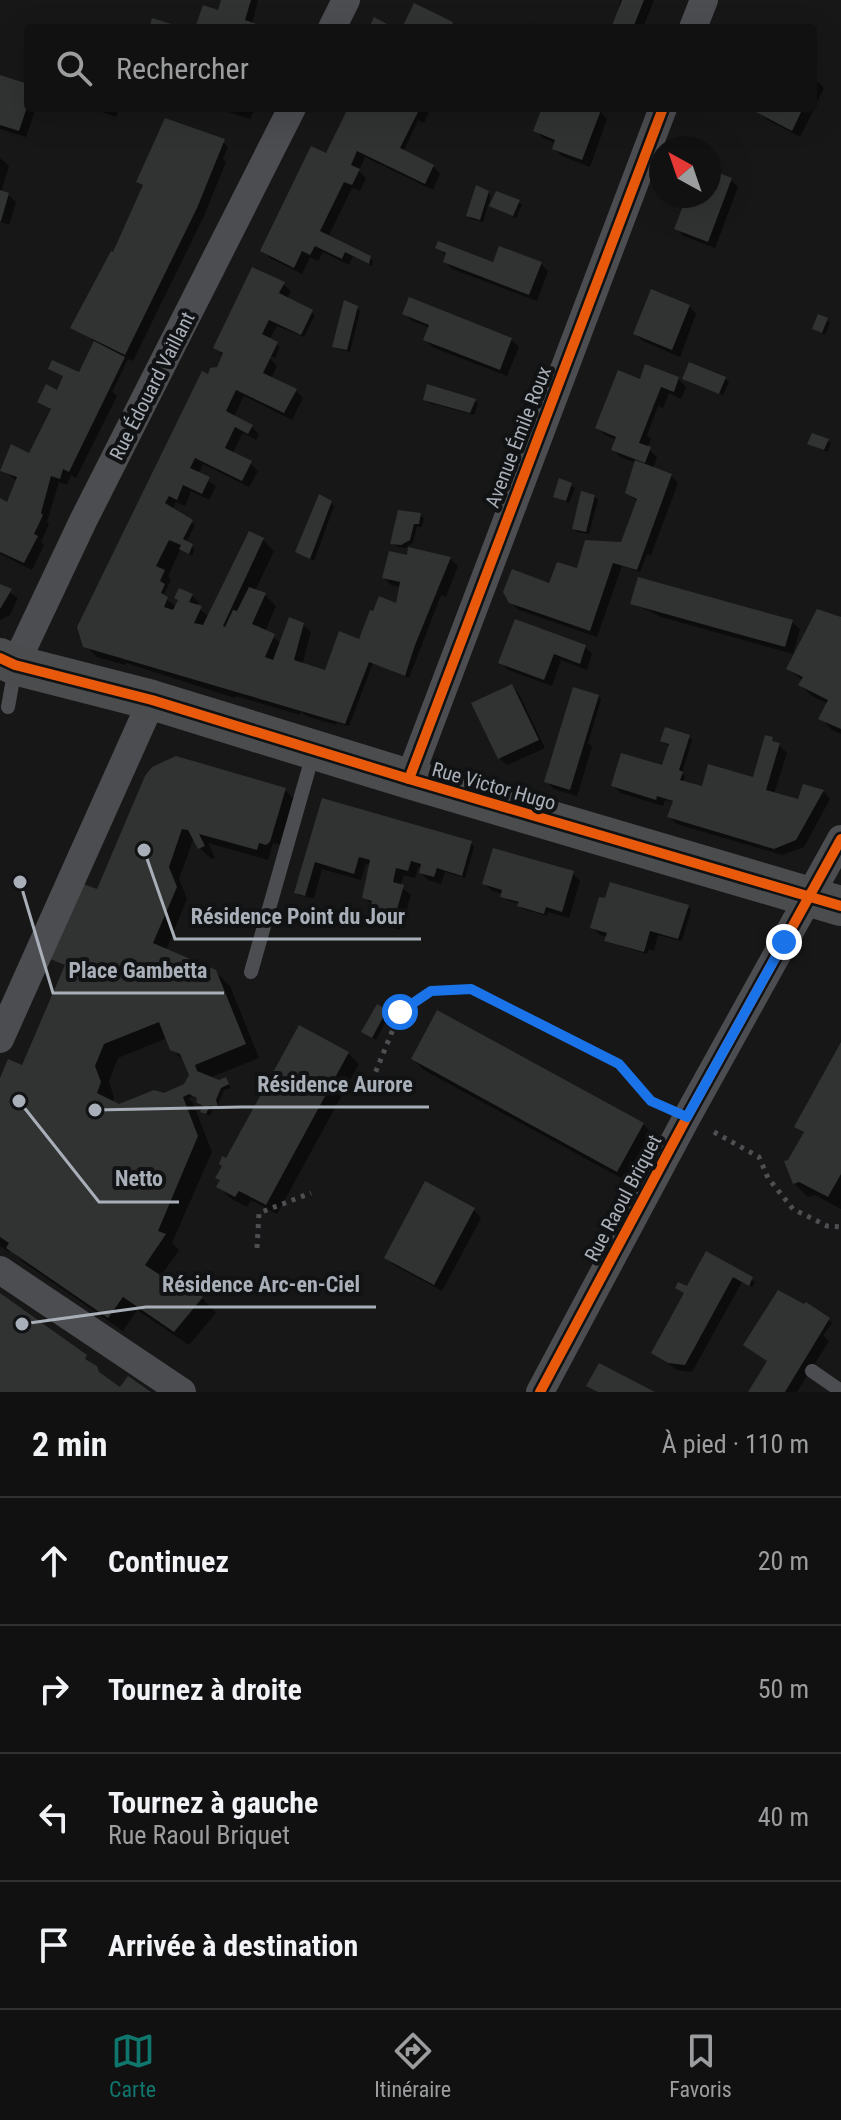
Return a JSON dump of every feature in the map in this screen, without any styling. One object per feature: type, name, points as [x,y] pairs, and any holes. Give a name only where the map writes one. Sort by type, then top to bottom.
[{"type":"street","points":[[334,24],[346,0]]},
{"type":"street","points":[[695,24],[704,0]]},
{"type":"street","name":"Rue Édouard Vaillant","points":[[8,662],[83,521],[290,112]]},
{"type":"street","name":"Avenue Émile Roux","points":[[409,779],[661,112]]},
{"type":"street","name":"Rue Victor Hugo","points":[[8,662],[152,700],[826,901]]},
{"type":"street","points":[[0,1039],[152,700]]},
{"type":"street","name":"Rue Raoul Briquet","points":[[540,1392],[687,1117],[826,901],[841,839]]},
{"type":"street","points":[[0,1270],[182,1392]]},
{"type":"lane","points":[[8,662],[8,707]]},
{"type":"lane","points":[[251,972],[314,749]]},
{"type":"lane","points":[[812,1371],[841,1391]]},
{"type":"path","points":[[372,1081],[400,1012],[431,991],[471,989],[619,1064],[651,1101],[759,1157],[768,1178],[793,1209],[827,1226],[841,1227]]},
{"type":"path","points":[[257,1248],[259,1213],[311,1193]]},
{"type":"building","points":[[221,0],[251,0],[245,20],[256,24],[196,24],[203,5],[218,10]]},
{"type":"building","points":[[622,0],[644,0],[635,24],[613,24]]},
{"type":"building","points":[[414,3],[453,22],[452,24],[404,24]]},
{"type":"building","points":[[374,17],[387,24],[371,24]]},
{"type":"building","points":[[152,18],[171,24],[150,24]]},
{"type":"building","points":[[0,75],[24,83],[25,112],[19,131],[0,125]]},
{"type":"building","points":[[346,112],[418,112],[400,148],[434,165],[425,184],[357,151],[351,165],[360,169],[352,185],[344,182],[320,231],[371,256],[369,264],[345,252],[342,259],[315,246],[310,255],[302,251],[294,268],[260,251],[311,146],[326,153]]},
{"type":"building","points":[[540,112],[600,112],[582,160],[552,149],[555,140],[533,131]]},
{"type":"building","points":[[756,112],[801,112],[792,131]]},
{"type":"building","points":[[165,118],[225,139],[197,208],[125,355],[70,328],[113,252],[143,185],[136,182]]},
{"type":"building","points":[[721,174],[732,178],[721,207]]},
{"type":"building","points":[[476,185],[489,191],[480,220],[466,216]]},
{"type":"building","points":[[0,190],[9,193],[1,221],[0,221]]},
{"type":"building","points":[[496,191],[520,200],[513,216],[489,206]]},
{"type":"building","points":[[682,208],[721,208],[708,242],[674,229]]},
{"type":"building","points":[[438,241],[493,262],[499,246],[542,262],[529,295],[443,262],[446,253],[435,248]]},
{"type":"building","points":[[252,267],[285,282],[279,293],[313,310],[301,335],[269,320],[262,334],[278,342],[263,373],[297,389],[284,413],[236,390],[226,411],[253,425],[248,434],[235,427],[225,448],[252,461],[242,481],[195,458],[190,468],[210,477],[202,494],[183,485],[177,500],[169,496],[165,503],[193,520],[183,539],[193,544],[189,554],[179,549],[181,545],[169,540],[156,566],[165,570],[160,581],[165,584],[161,593],[168,597],[164,607],[173,610],[179,588],[193,594],[189,602],[202,606],[194,623],[203,625],[249,531],[264,538],[223,626],[233,610],[237,611],[249,587],[266,593],[252,624],[275,634],[265,657],[273,660],[289,617],[304,623],[294,660],[325,670],[339,631],[359,639],[379,596],[396,603],[400,582],[382,578],[389,551],[407,555],[408,547],[451,557],[405,676],[369,662],[345,724],[83,647],[77,627],[202,371],[208,374],[210,368],[217,367],[223,353],[213,348]]},
{"type":"building","points":[[651,289],[690,305],[672,350],[633,334]]},
{"type":"building","points":[[409,297],[512,338],[500,370],[423,340],[429,325],[402,314]]},
{"type":"building","points":[[344,300],[358,306],[347,350],[332,347]]},
{"type":"building","points":[[818,314],[828,318],[822,333],[812,329]]},
{"type":"building","points":[[94,341],[125,357],[69,472],[63,469],[60,479],[51,476],[43,515],[34,534],[38,536],[24,563],[0,552],[0,498],[7,502],[17,477],[0,471],[11,444],[29,453],[51,409],[37,402],[46,384],[57,390],[63,376],[48,369],[52,360],[79,372]]},
{"type":"building","points":[[689,362],[726,377],[719,394],[682,379]]},
{"type":"building","points":[[645,364],[679,377],[674,392],[661,387],[639,443],[651,447],[645,463],[611,450],[616,437],[595,428],[618,370],[640,379]]},
{"type":"building","points":[[427,384],[476,399],[470,413],[423,400]]},
{"type":"building","points":[[812,433],[829,439],[824,450],[807,444]]},
{"type":"building","points":[[635,460],[672,474],[637,570],[613,563],[590,631],[509,603],[503,592],[512,569],[549,583],[557,562],[577,568],[585,540],[621,542],[637,499],[625,493]]},
{"type":"building","points":[[559,478],[572,483],[566,501],[553,497]]},
{"type":"building","points":[[581,491],[595,495],[586,532],[572,529]]},
{"type":"building","points":[[319,494],[332,501],[310,559],[295,552]]},
{"type":"building","points":[[398,510],[421,513],[410,540],[401,545],[390,544]]},
{"type":"building","points":[[638,577],[793,620],[785,647],[630,604]]},
{"type":"building","points":[[0,584],[12,589],[0,609]]},
{"type":"building","points":[[817,609],[841,617],[841,729],[818,719],[828,700],[798,685],[803,677],[786,669]]},
{"type":"building","points":[[515,619],[586,645],[580,664],[554,654],[544,680],[498,663]]},
{"type":"building","points":[[512,684],[539,740],[498,759],[471,703]]},
{"type":"building","points":[[573,687],[599,695],[570,790],[544,782]]},
{"type":"building","points":[[665,727],[690,735],[679,770],[683,772],[680,780],[702,786],[708,764],[753,777],[765,735],[780,743],[766,790],[798,799],[803,784],[824,790],[796,840],[774,849],[667,817],[673,801],[657,796],[656,800],[611,786],[621,753],[662,765],[669,744],[660,741]]},
{"type":"building","points":[[176,756],[286,788],[270,842],[266,845],[259,843],[257,850],[199,834],[205,846],[198,849],[188,830],[182,829],[169,867],[177,887],[153,943],[216,970],[246,1044],[195,1065],[197,1071],[219,1080],[226,1077],[229,1084],[221,1088],[216,1100],[218,1106],[212,1108],[210,1105],[206,1114],[200,1112],[203,1106],[196,1102],[197,1098],[189,1094],[183,1097],[198,1136],[158,1231],[166,1234],[145,1265],[172,1283],[180,1275],[190,1283],[188,1287],[203,1297],[174,1332],[123,1297],[108,1318],[6,1248],[9,1243],[0,1237],[0,1078],[8,1059],[22,1065],[65,965],[50,959],[83,884],[97,889],[145,776],[152,767]],"holes":[[[159,1022],[170,1050],[180,1054],[189,1075],[184,1084],[164,1093],[154,1090],[119,1104],[97,1093],[101,1082],[95,1066],[104,1044]]]},
{"type":"building","points":[[322,798],[472,841],[462,876],[437,868],[434,877],[419,873],[421,864],[411,861],[408,871],[396,868],[393,882],[404,885],[393,923],[368,916],[372,901],[362,898],[370,860],[359,857],[354,874],[315,862],[305,896],[294,893]]},
{"type":"building","points":[[493,848],[574,871],[562,912],[546,907],[544,914],[517,906],[519,902],[500,897],[502,890],[482,884]]},
{"type":"building","points":[[610,882],[689,905],[678,939],[650,931],[644,952],[604,941],[607,933],[590,928],[599,897],[605,898]]},
{"type":"building","points":[[377,1004],[387,1010],[372,1038],[361,1032]]},
{"type":"building","points":[[437,1010],[644,1123],[617,1172],[411,1059]]},
{"type":"building","points":[[299,1025],[349,1052],[266,1205],[239,1191],[235,1197],[216,1187],[220,1180],[215,1178],[222,1166],[219,1164],[222,1156],[226,1158]]},
{"type":"building","points":[[841,1042],[841,1174],[828,1197],[799,1182],[793,1184],[784,1161],[788,1160],[804,1132],[794,1127]]},
{"type":"building","points":[[425,1181],[475,1208],[434,1285],[384,1258]]},
{"type":"building","points":[[706,1251],[753,1277],[749,1286],[733,1277],[685,1365],[668,1363],[651,1353],[684,1293],[675,1288],[678,1282],[687,1286]]},
{"type":"building","points":[[778,1290],[804,1304],[806,1302],[830,1318],[785,1392],[748,1392],[767,1361],[743,1345]]},
{"type":"building","points":[[0,1293],[87,1355],[85,1359],[120,1387],[128,1376],[151,1392],[0,1392]]},
{"type":"building","points":[[599,1363],[655,1392],[598,1392],[586,1386]]},
{"type":"cycle path","points":[[409,779],[661,112]]},
{"type":"cycle path","points":[[0,658],[15,665],[152,700],[841,906]]},
{"type":"cycle path","points":[[540,1392],[841,839]]},
{"type":"place","name":"Résidence Point du Jour","points":[[144,850]]},
{"type":"place","name":"Place Gambetta","points":[[20,882]]},
{"type":"place","name":"Netto","points":[[19,1101]]},
{"type":"place","name":"Résidence Aurore","points":[[95,1110]]},
{"type":"place","name":"Résidence Arc-en-Ciel","points":[[22,1324]]},
{"type":"route","points":[[400,1012],[431,991],[471,989],[619,1064],[651,1101],[687,1117],[784,942]]}]
